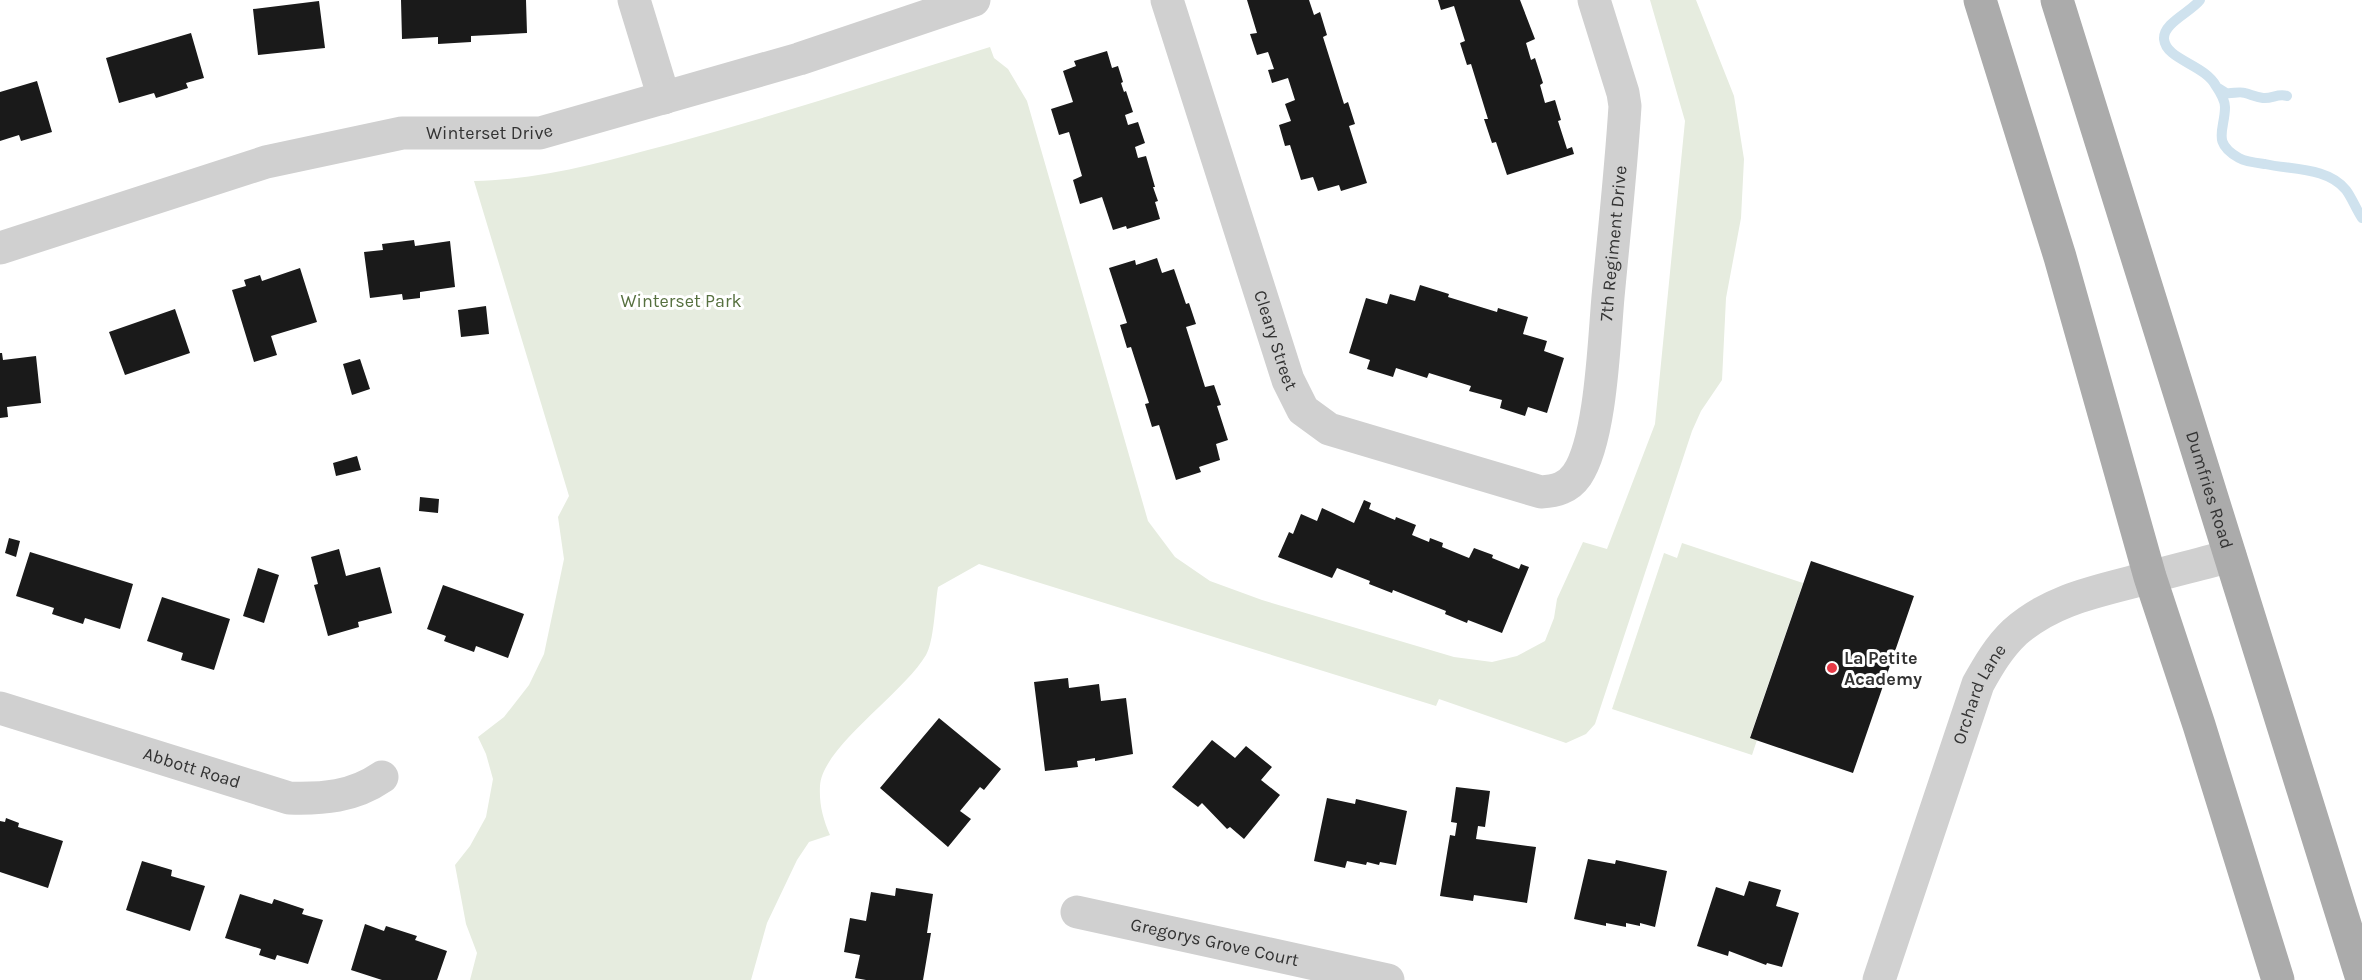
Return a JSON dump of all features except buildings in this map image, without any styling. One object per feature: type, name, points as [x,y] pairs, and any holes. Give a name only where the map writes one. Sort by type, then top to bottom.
[{"type":"main road","points":[[1980,0],[2060,257],[2150,577],[2199,725],[2278,980]]},
{"type":"main road","name":"Dumfries Road","points":[[2057,0],[2362,979]]},
{"type":"street","points":[[634,0],[664,98]]},
{"type":"street","name":"Winterset Drive","points":[[0,248],[266,162],[402,133],[540,133],[800,59],[974,0]]},
{"type":"street","name":"Cleary Street","points":[[1167,0],[1288,380],[1303,410],[1312,419],[1329,429],[1541,492],[1555,491],[1568,485]]},
{"type":"street","name":"7th Regiment Drive","points":[[1568,485],[1577,474],[1586,454],[1594,421],[1601,373],[1624,115],[1623,93],[1594,0]]},
{"type":"street","name":"Orchard Lane","points":[[1879,980],[1978,684],[1992,658],[2013,634],[2034,617],[2058,603],[2093,591],[2230,556]]},
{"type":"street","name":"Abbott Road","points":[[0,708],[289,798],[322,799],[347,794],[382,777]]},
{"type":"street","name":"Gregorys Grove Court","points":[[1077,912],[1388,980]]},
{"type":"green space","name":"Winterset Park","points":[[1650,0],[1696,0],[1734,96],[1744,159],[1741,218],[1726,298],[1722,380],[1701,411],[1692,431],[1595,724],[1586,734],[1566,743],[1439,699],[1436,706],[979,564],[938,587],[933,632],[926,655],[900,686],[848,738],[824,771],[820,786],[820,799],[823,817],[830,835],[809,842],[797,860],[767,923],[751,980],[470,980],[477,953],[466,924],[455,865],[470,846],[486,817],[493,779],[486,754],[478,737],[504,717],[529,685],[544,654],[564,559],[558,517],[569,496],[474,181],[550,173],[621,157],[751,121],[990,47],[994,58],[1008,69],[1027,101],[1148,521],[1175,557],[1210,581],[1262,600],[1454,657],[1492,662],[1517,656],[1545,641],[1554,618],[1557,599],[1583,542],[1607,549],[1655,424],[1685,121]]},
{"type":"green space","points":[[1682,543],[1803,583],[1750,737],[1757,740],[1752,755],[1612,709],[1664,553],[1677,558]]},
{"type":"waterway","points":[[2200,0],[2168,28],[2164,39],[2171,52],[2203,72],[2221,93],[2225,107],[2221,135],[2225,147],[2239,158],[2255,163],[2319,173],[2329,177],[2346,190],[2362,218]]},
{"type":"waterway","points":[[2218,88],[2226,93],[2243,92],[2263,98],[2287,96]]},
{"type":"place","name":"La Petite Academy","points":[[1832,668]]}]
